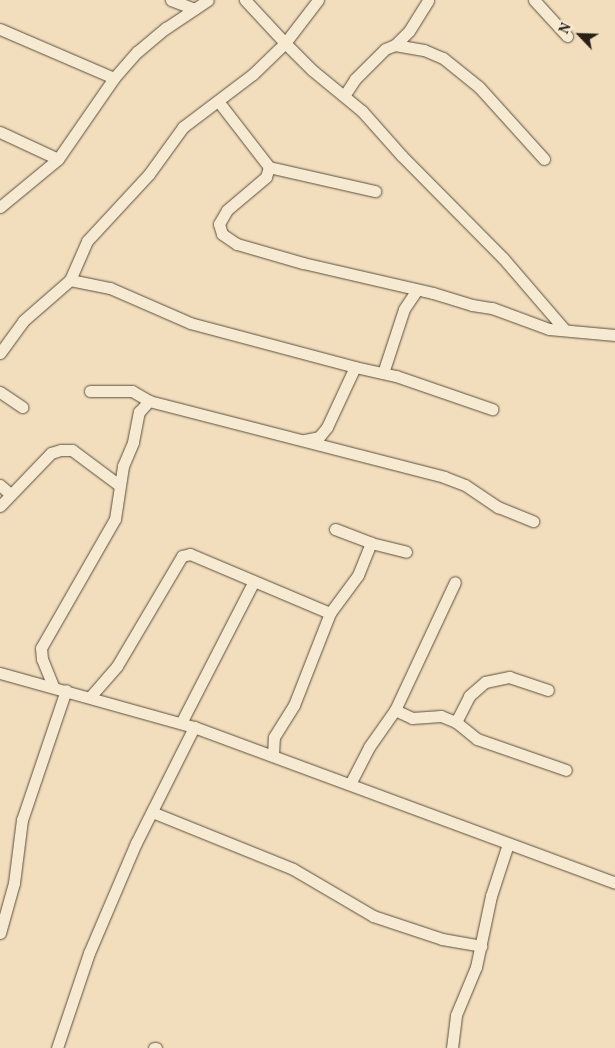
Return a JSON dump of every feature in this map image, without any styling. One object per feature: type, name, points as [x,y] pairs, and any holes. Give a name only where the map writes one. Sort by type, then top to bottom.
[{"type":"street","points":[[171,0],[194,10]]},
{"type":"street","points":[[0,207],[58,159],[114,78],[138,52],[208,0]]},
{"type":"street","points":[[245,0],[286,43],[344,96],[503,258],[565,330]]},
{"type":"street","points":[[0,353],[23,321],[70,280],[87,240],[149,174],[183,127],[253,74],[286,43],[318,0]]},
{"type":"street","points":[[344,96],[355,79],[385,49],[395,45],[409,31],[428,0]]},
{"type":"street","points":[[534,0],[567,36]]},
{"type":"street","points":[[0,29],[114,78]]},
{"type":"street","points":[[395,45],[424,50],[443,58],[479,87],[544,159]]},
{"type":"street","points":[[218,101],[269,167],[375,191]]},
{"type":"street","points":[[0,132],[58,159]]},
{"type":"street","points":[[269,167],[266,177],[227,210],[219,224],[222,234],[260,253],[472,305],[492,308],[534,325],[615,335]]},
{"type":"street","points":[[70,280],[110,288],[190,323],[383,373],[492,409]]},
{"type":"street","points":[[383,373],[404,309],[417,290]]},
{"type":"street","points":[[303,441],[319,437],[327,427],[355,367]]},
{"type":"street","points":[[90,391],[132,391],[148,401],[444,477],[465,484],[498,507],[533,521]]},
{"type":"street","points":[[0,392],[22,407]]},
{"type":"street","points":[[53,686],[42,659],[42,648],[114,519],[119,505],[119,484],[138,426],[139,412],[148,401]]},
{"type":"street","points":[[0,506],[51,453],[61,450],[72,450],[119,484]]},
{"type":"street","points":[[0,485],[10,494]]},
{"type":"street","points":[[335,528],[371,543],[406,552]]},
{"type":"street","points":[[273,755],[274,737],[298,698],[330,613],[358,575],[371,543]]},
{"type":"street","points":[[90,697],[117,666],[182,556],[190,554],[253,583],[330,613]]},
{"type":"street","points":[[350,784],[369,747],[395,710],[455,582]]},
{"type":"street","points":[[181,723],[253,583]]},
{"type":"street","points":[[0,673],[53,686],[194,727],[615,883]]},
{"type":"street","points":[[456,722],[468,696],[485,682],[509,677],[548,690]]},
{"type":"street","points":[[0,933],[14,883],[22,820],[66,690]]},
{"type":"street","points":[[395,710],[412,718],[441,716],[456,722],[478,739],[566,770]]},
{"type":"street","points":[[57,1048],[86,962],[152,812],[194,727]]},
{"type":"street","points":[[152,812],[227,840],[293,869],[373,916],[442,938],[482,946]]},
{"type":"street","points":[[452,1048],[456,1015],[482,946],[491,896],[508,844]]}]
